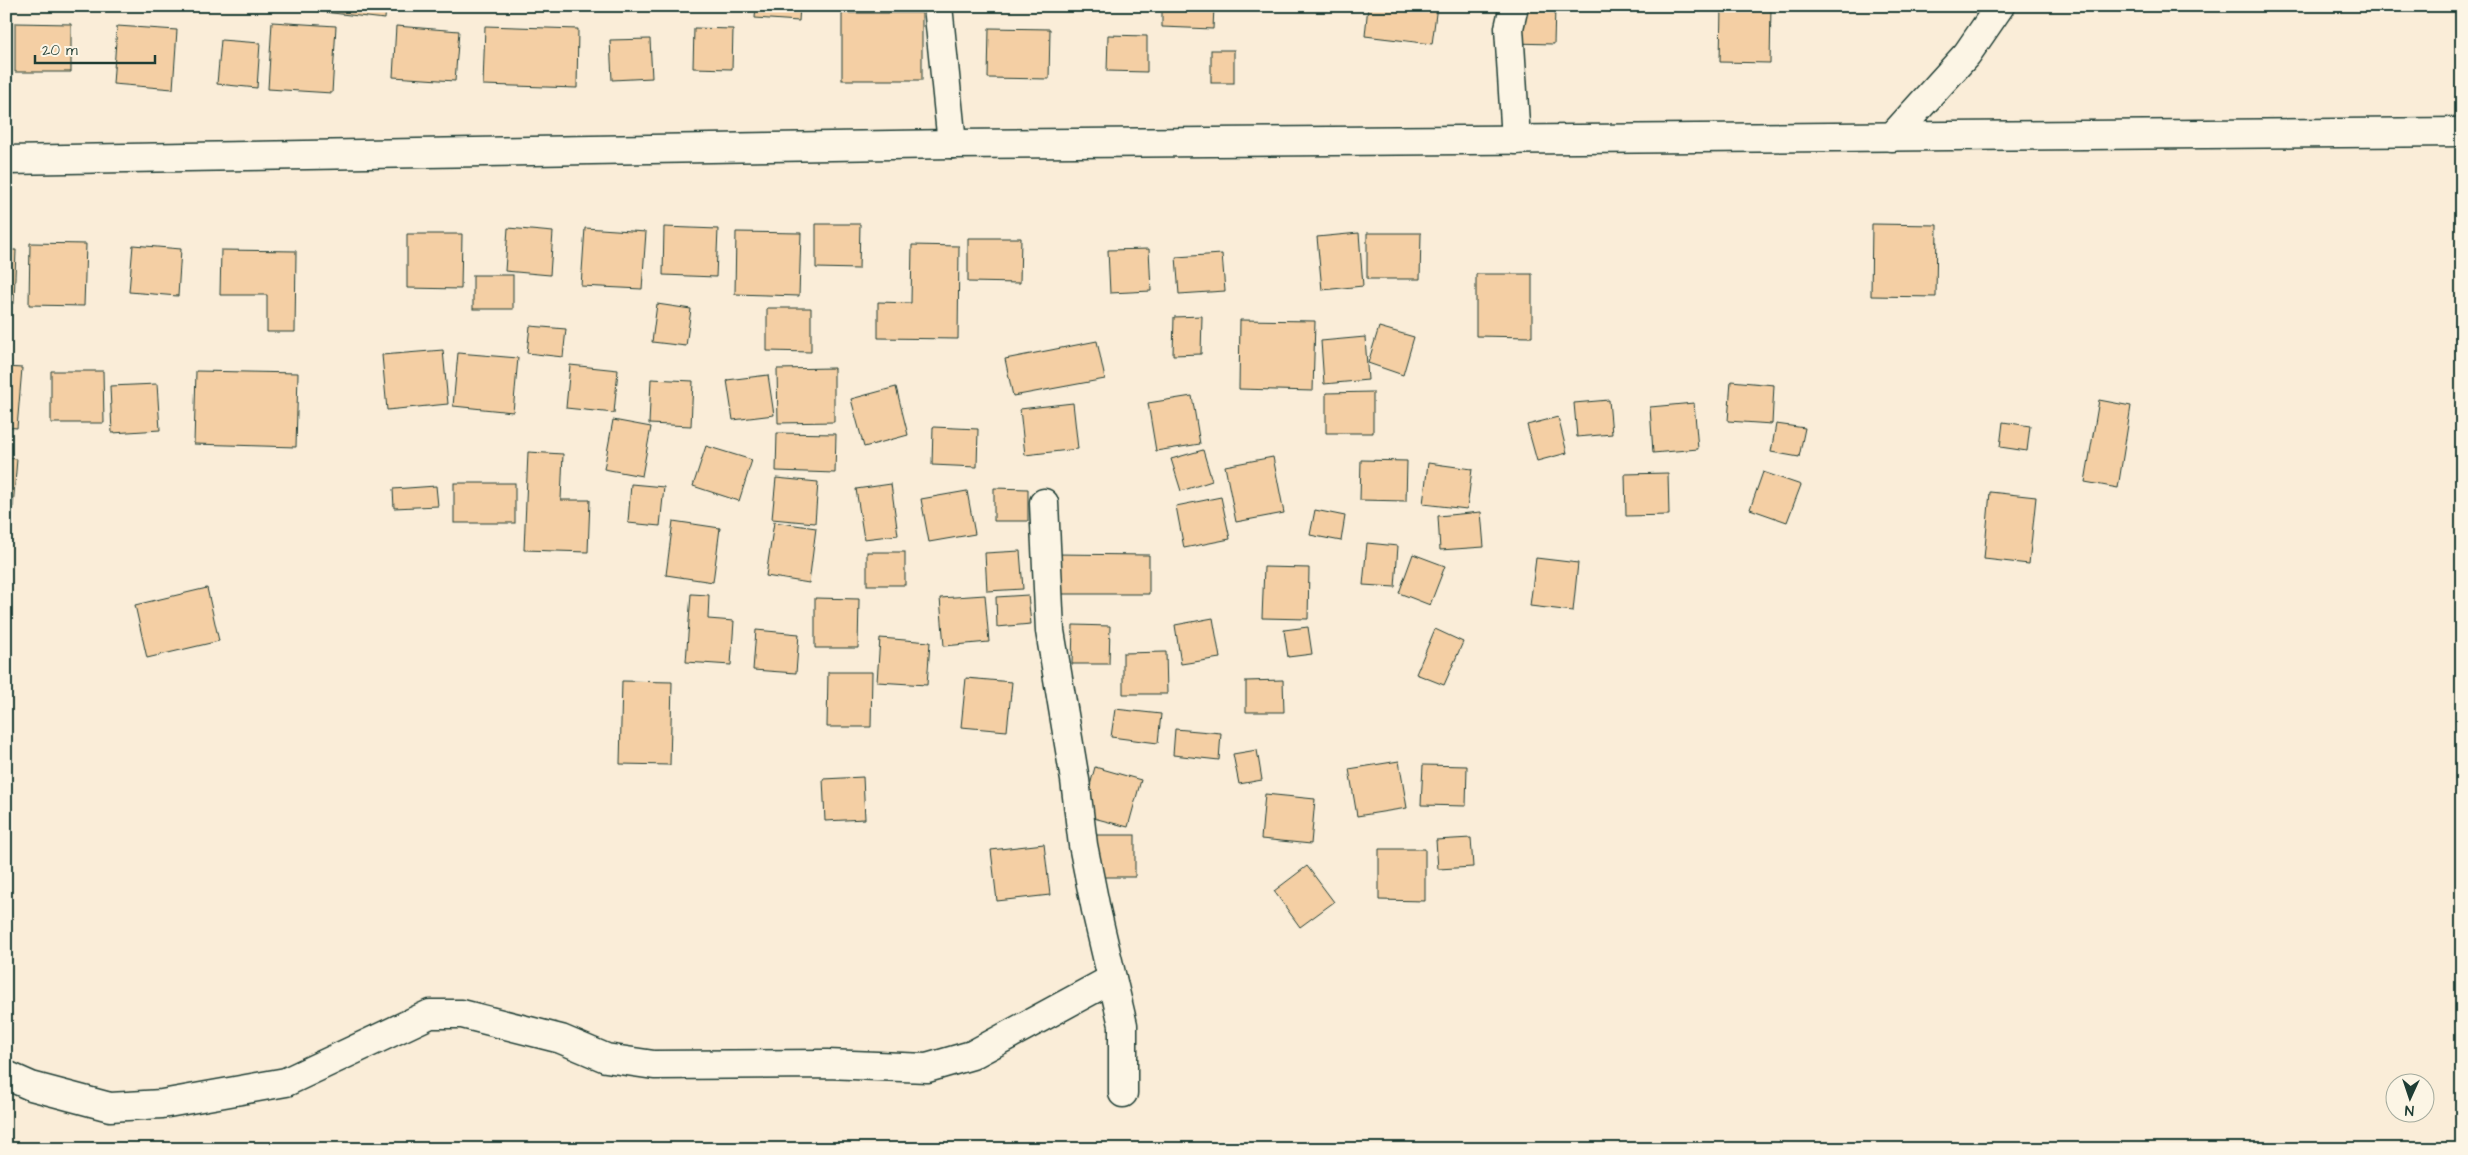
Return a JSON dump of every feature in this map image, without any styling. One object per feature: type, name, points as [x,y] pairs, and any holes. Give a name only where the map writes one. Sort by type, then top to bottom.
[{"type":"street","points":[[938,6],[952,144]]},
{"type":"street","points":[[1514,6],[1509,28],[1516,140]]},
{"type":"street","points":[[1892,137],[1967,54],[2000,6]]},
{"type":"street","points":[[6,160],[952,144],[2462,132]]},
{"type":"street","points":[[1044,504],[1050,631],[1075,780],[1083,845],[1123,1024],[1123,1093]]},
{"type":"street","points":[[6,1075],[31,1086],[110,1107],[162,1104],[286,1082],[430,1014],[462,1014],[561,1039],[606,1058],[654,1065],[827,1064],[927,1068],[972,1055],[1112,978]]},
{"type":"building","points":[[271,6],[386,6],[385,19]]},
{"type":"building","points":[[756,6],[800,6],[799,21],[755,18]]},
{"type":"building","points":[[1162,6],[1214,6],[1213,29],[1162,27]]},
{"type":"building","points":[[1259,6],[1313,6],[1313,10],[1259,9]]},
{"type":"building","points":[[1368,6],[1437,6],[1432,44],[1365,36]]},
{"type":"building","points":[[1512,6],[1555,7],[1554,44],[1511,43]]},
{"type":"building","points":[[1721,6],[1771,6],[1770,63],[1720,62]]},
{"type":"building","points":[[842,13],[922,13],[922,80],[842,80]]},
{"type":"building","points":[[272,22],[336,26],[332,93],[268,89]]},
{"type":"building","points":[[15,23],[71,24],[71,72],[15,72]]},
{"type":"building","points":[[117,26],[177,30],[173,89],[113,84]]},
{"type":"building","points":[[396,26],[459,31],[455,81],[393,77]]},
{"type":"building","points":[[485,26],[578,29],[577,88],[483,85]]},
{"type":"building","points":[[694,28],[733,29],[732,69],[693,68]]},
{"type":"building","points":[[989,28],[1050,29],[1049,79],[988,78]]},
{"type":"building","points":[[1108,35],[1147,36],[1147,72],[1107,71]]},
{"type":"building","points":[[650,39],[652,78],[612,80],[610,40]]},
{"type":"building","points":[[221,40],[260,43],[257,88],[217,84]]},
{"type":"building","points":[[1211,50],[1234,50],[1234,83],[1211,83]]},
{"type":"building","points":[[816,224],[860,224],[859,269],[816,268]]},
{"type":"building","points":[[1872,224],[1937,225],[1936,297],[1871,296]]},
{"type":"building","points":[[664,227],[718,229],[716,277],[663,275]]},
{"type":"building","points":[[508,228],[553,232],[550,275],[505,271]]},
{"type":"building","points":[[585,228],[646,232],[642,289],[581,286]]},
{"type":"building","points":[[736,232],[801,233],[799,296],[735,294]]},
{"type":"building","points":[[1359,233],[1363,286],[1322,290],[1317,237]]},
{"type":"building","points":[[1367,233],[1421,233],[1420,279],[1367,279]]},
{"type":"building","points":[[407,234],[462,234],[461,289],[407,288]]},
{"type":"building","points":[[968,238],[1021,238],[1020,283],[968,282]]},
{"type":"building","points":[[30,243],[86,244],[84,306],[29,305]]},
{"type":"building","points":[[133,245],[181,249],[178,296],[129,292]]},
{"type":"building","points":[[912,245],[959,246],[958,339],[878,338],[878,302],[911,303]]},
{"type":"building","points":[[1149,249],[1151,291],[1110,293],[1108,250]]},
{"type":"building","points":[[6,250],[16,250],[14,303],[6,302]]},
{"type":"building","points":[[221,250],[296,251],[295,332],[267,332],[267,295],[220,295]]},
{"type":"building","points":[[1222,254],[1225,291],[1179,294],[1176,257]]},
{"type":"building","points":[[1476,274],[1532,274],[1532,337],[1476,336]]},
{"type":"building","points":[[473,275],[513,275],[513,309],[473,309]]},
{"type":"building","points":[[657,304],[691,309],[686,346],[652,342]]},
{"type":"building","points":[[767,308],[811,308],[811,352],[767,351]]},
{"type":"building","points":[[1202,316],[1201,354],[1173,355],[1174,317]]},
{"type":"building","points":[[1240,320],[1315,321],[1313,391],[1239,389]]},
{"type":"building","points":[[530,326],[566,329],[563,357],[527,353]]},
{"type":"building","points":[[1379,327],[1414,337],[1403,375],[1368,363]]},
{"type":"building","points":[[1365,337],[1368,380],[1324,384],[1321,341]]},
{"type":"building","points":[[1097,341],[1105,379],[1013,396],[1005,359]]},
{"type":"building","points":[[443,350],[448,404],[387,410],[382,355]]},
{"type":"building","points":[[458,353],[518,358],[513,412],[453,406]]},
{"type":"building","points":[[570,365],[618,370],[614,413],[566,408]]},
{"type":"building","points":[[6,367],[22,368],[17,428],[6,427]]},
{"type":"building","points":[[834,368],[834,422],[778,423],[777,369]]},
{"type":"building","points":[[51,371],[103,371],[104,423],[51,423]]},
{"type":"building","points":[[196,371],[298,373],[296,447],[194,444]]},
{"type":"building","points":[[768,375],[774,415],[733,420],[727,380]]},
{"type":"building","points":[[651,379],[693,381],[691,426],[649,424]]},
{"type":"building","points":[[1731,381],[1774,385],[1772,424],[1728,421]]},
{"type":"building","points":[[157,384],[160,430],[112,433],[110,386]]},
{"type":"building","points":[[896,387],[908,435],[864,447],[851,399]]},
{"type":"building","points":[[1373,392],[1373,433],[1326,433],[1326,393]]},
{"type":"building","points":[[1192,396],[1200,444],[1156,451],[1148,403]]},
{"type":"building","points":[[1609,400],[1612,434],[1577,437],[1574,403]]},
{"type":"building","points":[[2099,400],[2131,406],[2118,488],[2085,482]]},
{"type":"building","points":[[1073,403],[1078,449],[1025,455],[1020,409]]},
{"type":"building","points":[[1694,403],[1698,449],[1653,453],[1650,407]]},
{"type":"building","points":[[1558,417],[1567,453],[1537,461],[1527,425]]},
{"type":"building","points":[[613,420],[651,427],[642,476],[604,469]]},
{"type":"building","points":[[2003,422],[2030,426],[2027,451],[2000,447]]},
{"type":"building","points":[[1776,424],[1805,428],[1799,457],[1771,452]]},
{"type":"building","points":[[933,427],[978,429],[977,467],[932,465]]},
{"type":"building","points":[[777,433],[836,434],[835,473],[776,471]]},
{"type":"building","points":[[706,446],[752,460],[739,501],[693,486]]},
{"type":"building","points":[[1203,450],[1212,481],[1181,491],[1171,459]]},
{"type":"building","points":[[528,452],[563,454],[561,500],[590,500],[588,552],[524,550]]},
{"type":"building","points":[[1273,457],[1284,513],[1236,522],[1225,466]]},
{"type":"building","points":[[6,458],[17,459],[13,507],[6,506]]},
{"type":"building","points":[[1361,460],[1407,461],[1406,501],[1360,500]]},
{"type":"building","points":[[1428,463],[1472,469],[1467,509],[1423,504]]},
{"type":"building","points":[[1763,472],[1801,485],[1787,522],[1750,509]]},
{"type":"building","points":[[1668,473],[1669,515],[1626,516],[1625,474]]},
{"type":"building","points":[[776,478],[818,482],[815,523],[772,519]]},
{"type":"building","points":[[454,483],[515,483],[515,523],[454,523]]},
{"type":"building","points":[[631,484],[664,487],[660,526],[628,523]]},
{"type":"building","points":[[891,484],[898,535],[864,539],[856,489]]},
{"type":"building","points":[[436,486],[438,506],[394,508],[393,489]]},
{"type":"building","points":[[994,488],[1028,489],[1028,521],[994,521]]},
{"type":"building","points":[[967,491],[975,534],[929,542],[921,499]]},
{"type":"building","points":[[1990,492],[2036,497],[2029,564],[1984,559]]},
{"type":"building","points":[[1221,497],[1230,539],[1184,548],[1176,506]]},
{"type":"building","points":[[1315,510],[1345,516],[1341,541],[1310,535]]},
{"type":"building","points":[[1481,512],[1484,547],[1440,550],[1438,516]]},
{"type":"building","points":[[673,521],[720,528],[713,582],[666,575]]},
{"type":"building","points":[[774,522],[816,528],[809,583],[766,576]]},
{"type":"building","points":[[1367,543],[1398,546],[1395,587],[1363,585]]},
{"type":"building","points":[[1020,551],[1023,589],[987,591],[985,553]]},
{"type":"building","points":[[867,552],[905,552],[905,585],[867,585]]},
{"type":"building","points":[[1054,554],[1149,555],[1149,594],[1054,594]]},
{"type":"building","points":[[1413,554],[1445,566],[1430,605],[1399,593]]},
{"type":"building","points":[[1536,558],[1578,563],[1573,611],[1530,606]]},
{"type":"building","points":[[1264,567],[1309,568],[1308,619],[1262,618]]},
{"type":"building","points":[[207,588],[219,641],[147,658],[135,605]]},
{"type":"building","points":[[691,594],[709,595],[708,619],[734,621],[731,665],[686,662]]},
{"type":"building","points":[[985,595],[989,642],[944,646],[940,598]]},
{"type":"building","points":[[1028,595],[1031,624],[997,627],[996,597]]},
{"type":"building","points":[[815,598],[859,599],[858,648],[815,648]]},
{"type":"building","points":[[1213,618],[1220,658],[1181,664],[1175,625]]},
{"type":"building","points":[[1073,625],[1110,626],[1109,664],[1072,664]]},
{"type":"building","points":[[1308,627],[1312,654],[1288,657],[1284,630]]},
{"type":"building","points":[[1435,629],[1463,642],[1444,685],[1416,674]]},
{"type":"building","points":[[756,630],[799,634],[796,673],[753,670]]},
{"type":"building","points":[[880,638],[930,642],[927,685],[877,682]]},
{"type":"building","points":[[1166,652],[1167,694],[1123,694],[1123,653]]},
{"type":"building","points":[[828,672],[872,672],[871,727],[827,727]]},
{"type":"building","points":[[966,678],[1012,682],[1007,731],[961,727]]},
{"type":"building","points":[[1283,680],[1284,712],[1246,712],[1246,681]]},
{"type":"building","points":[[622,681],[672,682],[670,765],[620,764]]},
{"type":"building","points":[[1115,709],[1161,714],[1158,743],[1111,737]]},
{"type":"building","points":[[1175,729],[1221,733],[1219,760],[1173,755]]},
{"type":"building","points":[[1257,750],[1262,780],[1239,784],[1233,754]]},
{"type":"building","points":[[1399,761],[1407,808],[1357,816],[1349,769]]},
{"type":"building","points":[[1423,765],[1467,766],[1466,806],[1421,805]]},
{"type":"building","points":[[1095,767],[1141,780],[1128,827],[1082,815]]},
{"type":"building","points":[[863,777],[865,819],[825,821],[823,779]]},
{"type":"building","points":[[1265,794],[1315,799],[1311,844],[1261,839]]},
{"type":"building","points":[[1095,835],[1135,835],[1135,877],[1095,877]]},
{"type":"building","points":[[1471,838],[1473,867],[1438,869],[1436,840]]},
{"type":"building","points":[[1044,844],[1050,895],[997,901],[991,850]]},
{"type":"building","points":[[1379,849],[1425,849],[1425,901],[1379,900]]},
{"type":"building","points":[[1307,866],[1334,902],[1300,927],[1274,891]]}]
